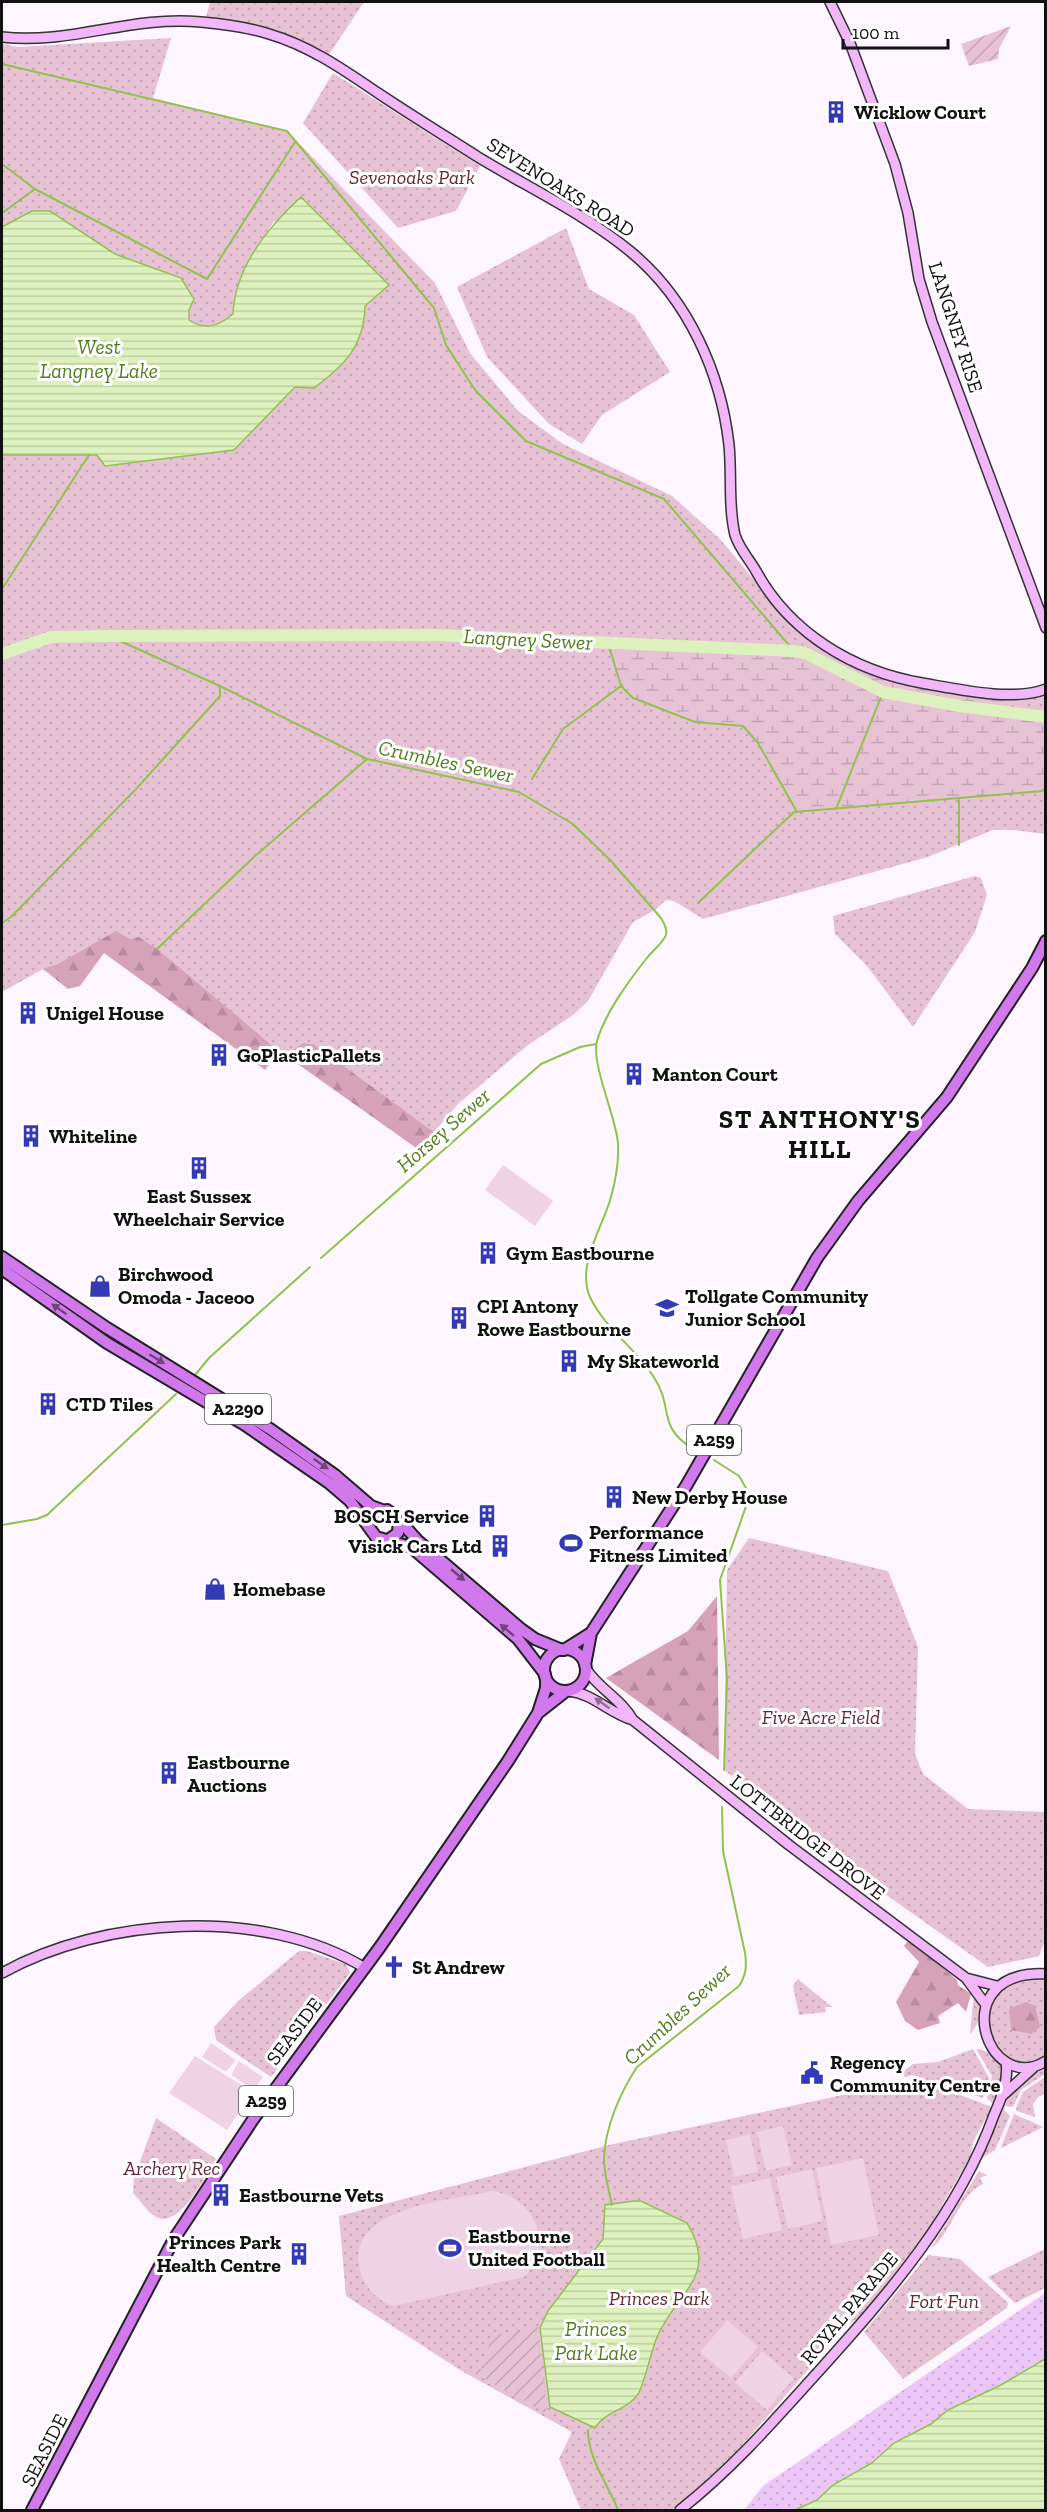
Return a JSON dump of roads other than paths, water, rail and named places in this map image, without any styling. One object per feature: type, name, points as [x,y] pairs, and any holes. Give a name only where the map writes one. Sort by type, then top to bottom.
[{"type":"main road","name":"A259","points":[[586,1667],[591,1633],[686,1486],[801,1282],[827,1241],[858,1201],[947,1097],[1042,954],[1046,941]]},
{"type":"main road","name":"A2290","points":[[2,1257],[107,1328],[270,1429],[335,1475],[371,1506],[382,1510]]},
{"type":"main road","name":"A2290","points":[[2,1269],[107,1343],[245,1425],[329,1483],[371,1526]]},
{"type":"main road","points":[[382,1510],[392,1511],[417,1540],[521,1629],[535,1639],[576,1653],[586,1667],[583,1682],[567,1691],[552,1686],[518,1639],[411,1547],[376,1537],[371,1526],[374,1516],[382,1510]]},
{"type":"main road","points":[[388,1540],[398,1533],[400,1521]]},
{"type":"main road","name":"A259","points":[[563,1650],[591,1633]]},
{"type":"main road","points":[[545,1676],[548,1658],[563,1650]]},
{"type":"main road","name":"SEASIDE","points":[[33,2511],[174,2239],[295,2059],[365,1968],[538,1713],[546,1688],[545,1676]]},
{"type":"main road","name":"SEASIDE","points":[[538,1713],[567,1691]]},
{"type":"street","name":"LANGNEY RISE","points":[[830,2],[850,43],[895,164],[908,213],[920,279],[932,322],[1041,606],[1046,628]]},
{"type":"street","name":"SEVENOAKS ROAD","points":[[2,37],[59,39],[142,23],[199,22],[269,34],[339,66],[479,157],[572,212],[630,251],[660,280],[686,316],[717,382],[729,444],[736,538],[761,583],[792,620],[821,644],[866,668],[892,678],[962,690],[1019,694],[1046,689]]},
{"type":"street","name":"LOTTBRIDGE DROVE","points":[[586,1667],[599,1687],[626,1709],[633,1720],[789,1845],[966,1978],[986,2005]]},
{"type":"street","name":"LOTTBRIDGE DROVE","points":[[567,1691],[593,1697],[620,1716],[633,1720]]},
{"type":"street","points":[[2,1973],[36,1957],[76,1943],[155,1928],[195,1926],[229,1928],[294,1940],[339,1953],[365,1968]]},
{"type":"street","points":[[1032,2068],[1017,2067],[1006,2062],[987,2039],[984,2025],[986,2005],[990,1993],[997,1986],[1040,1974],[1046,1965]]},
{"type":"street","name":"LOTTBRIDGE DROVE","points":[[966,1978],[997,1986]]},
{"type":"street","name":"ROYAL PARADE","points":[[1002,2096],[1032,2068],[1046,2061]]},
{"type":"street","name":"ROYAL PARADE","points":[[680,2511],[747,2452],[879,2305],[931,2237],[972,2167],[1002,2096],[1007,2076],[1006,2062]]},
{"type":"water","name":"West Langney Lake","points":[[301,197],[389,285],[365,306],[364,320],[357,343],[335,371],[314,388],[295,387],[234,450],[105,466],[97,455],[2,455],[2,227],[32,211],[50,211],[115,254],[181,278],[194,299],[189,310],[189,320],[201,325],[212,326],[233,314],[240,280],[255,249],[277,221]]},
{"type":"water","name":"Princes Park Lake","points":[[641,2201],[687,2223],[696,2242],[699,2257],[697,2271],[692,2283],[665,2321],[657,2337],[638,2394],[629,2403],[599,2422],[595,2428],[550,2407],[540,2328],[548,2311],[603,2239],[605,2205]]},
{"type":"water","points":[[1045,2359],[1045,2510],[795,2510],[817,2500],[833,2485],[872,2463],[894,2443],[931,2424],[948,2410],[1001,2385]]},
{"type":"waterway","points":[[2,64],[287,131],[434,308],[446,345],[475,390],[526,441],[664,499],[794,651]]},
{"type":"waterway","points":[[2,164],[35,189],[207,279],[295,142]]},
{"type":"waterway","points":[[2,213],[35,189]]},
{"type":"waterway","points":[[2,589],[89,455]]},
{"type":"waterway","name":"Langney Sewer","points":[[2,654],[51,637],[109,636],[437,635],[794,651],[805,653],[883,692],[959,706],[1046,717]]},
{"type":"waterway","name":"Crumbles Sewer","points":[[109,636],[220,686],[367,759],[519,792],[573,824],[611,861],[661,918],[666,935],[618,998],[597,1041],[597,1063],[616,1132],[618,1156],[611,1197],[592,1246],[586,1272],[590,1297],[596,1308],[648,1368],[661,1390],[670,1425],[683,1442],[695,1450]]},
{"type":"waterway","points":[[608,643],[621,686],[633,698],[695,722],[743,726],[758,743],[797,812]]},
{"type":"waterway","points":[[2,923],[11,917],[137,788],[220,696],[220,686]]},
{"type":"waterway","points":[[532,779],[563,729],[621,686]]},
{"type":"waterway","points":[[836,809],[883,692]]},
{"type":"waterway","points":[[157,949],[254,857],[367,759]]},
{"type":"waterway","points":[[698,903],[794,812],[1042,791],[1046,788]]},
{"type":"waterway","points":[[959,800],[959,845]]},
{"type":"waterway","name":"Horsey Sewer","points":[[321,1258],[541,1064],[580,1047],[596,1044]]},
{"type":"waterway","name":"Horsey Sewer","points":[[195,1375],[209,1358],[310,1267]]},
{"type":"waterway","name":"Horsey Sewer","points":[[2,1525],[47,1515],[176,1394]]},
{"type":"waterway","name":"Crumbles Sewer","points":[[714,1460],[739,1476],[750,1495],[720,1580],[727,1679],[724,1770]]},
{"type":"waterway","name":"Crumbles Sewer","points":[[612,2205],[605,2170],[605,2147],[614,2111],[631,2077],[637,2067],[739,1986],[745,1974],[745,1953],[723,1851],[722,1807]]},
{"type":"waterway","points":[[588,2430],[591,2451],[618,2510]]},
{"type":"place","name":"Wicklow Court","points":[[836,112]]},
{"type":"place","name":"Unigel House","points":[[28,1013]]},
{"type":"place","name":"GoPlasticPallets","points":[[219,1055]]},
{"type":"place","name":"Manton Court","points":[[634,1074]]},
{"type":"place","name":"Whiteline","points":[[31,1136]]},
{"type":"place","name":"East Sussex Wheelchair Service","points":[[199,1168]]},
{"type":"place","name":"Gym Eastbourne","points":[[488,1253]]},
{"type":"place","name":"Birchwood Omoda - Jaceoo","points":[[100,1286]]},
{"type":"place","name":"Tollgate Community Junior School","points":[[667,1308]]},
{"type":"place","name":"CPI Antony Rowe Eastbourne","points":[[459,1318]]},
{"type":"place","name":"My Skateworld","points":[[569,1361]]},
{"type":"place","name":"CTD Tiles","points":[[48,1404]]},
{"type":"place","name":"New Derby House","points":[[614,1497]]},
{"type":"place","name":"BOSCH Service","points":[[487,1516]]},
{"type":"place","name":"Performance Fitness Limited","points":[[571,1543]]},
{"type":"place","name":"Visick Cars Ltd","points":[[500,1546]]},
{"type":"place","name":"Homebase","points":[[215,1589]]},
{"type":"place","name":"Eastbourne Auctions","points":[[169,1773]]},
{"type":"place","name":"St Andrew","points":[[394,1967]]},
{"type":"place","name":"Regency Community Centre","points":[[812,2073]]},
{"type":"place","name":"Eastbourne Vets","points":[[221,2195]]},
{"type":"place","name":"Eastbourne United Football","points":[[450,2248]]},
{"type":"place","name":"Princes Park Health Centre","points":[[299,2254]]},
{"type":"district","name":"ST ANTHONY'S HILL","points":[[820,1134]]},
{"type":"park label","name":"Sevenoaks Park","points":[[412,177]]},
{"type":"park label","name":"Five Acre Field","points":[[821,1717]]},
{"type":"park label","name":"Archery Rec","points":[[172,2168]]},
{"type":"park label","name":"Princes Park","points":[[659,2298]]},
{"type":"park label","name":"Fort Fun","points":[[944,2301]]}]
